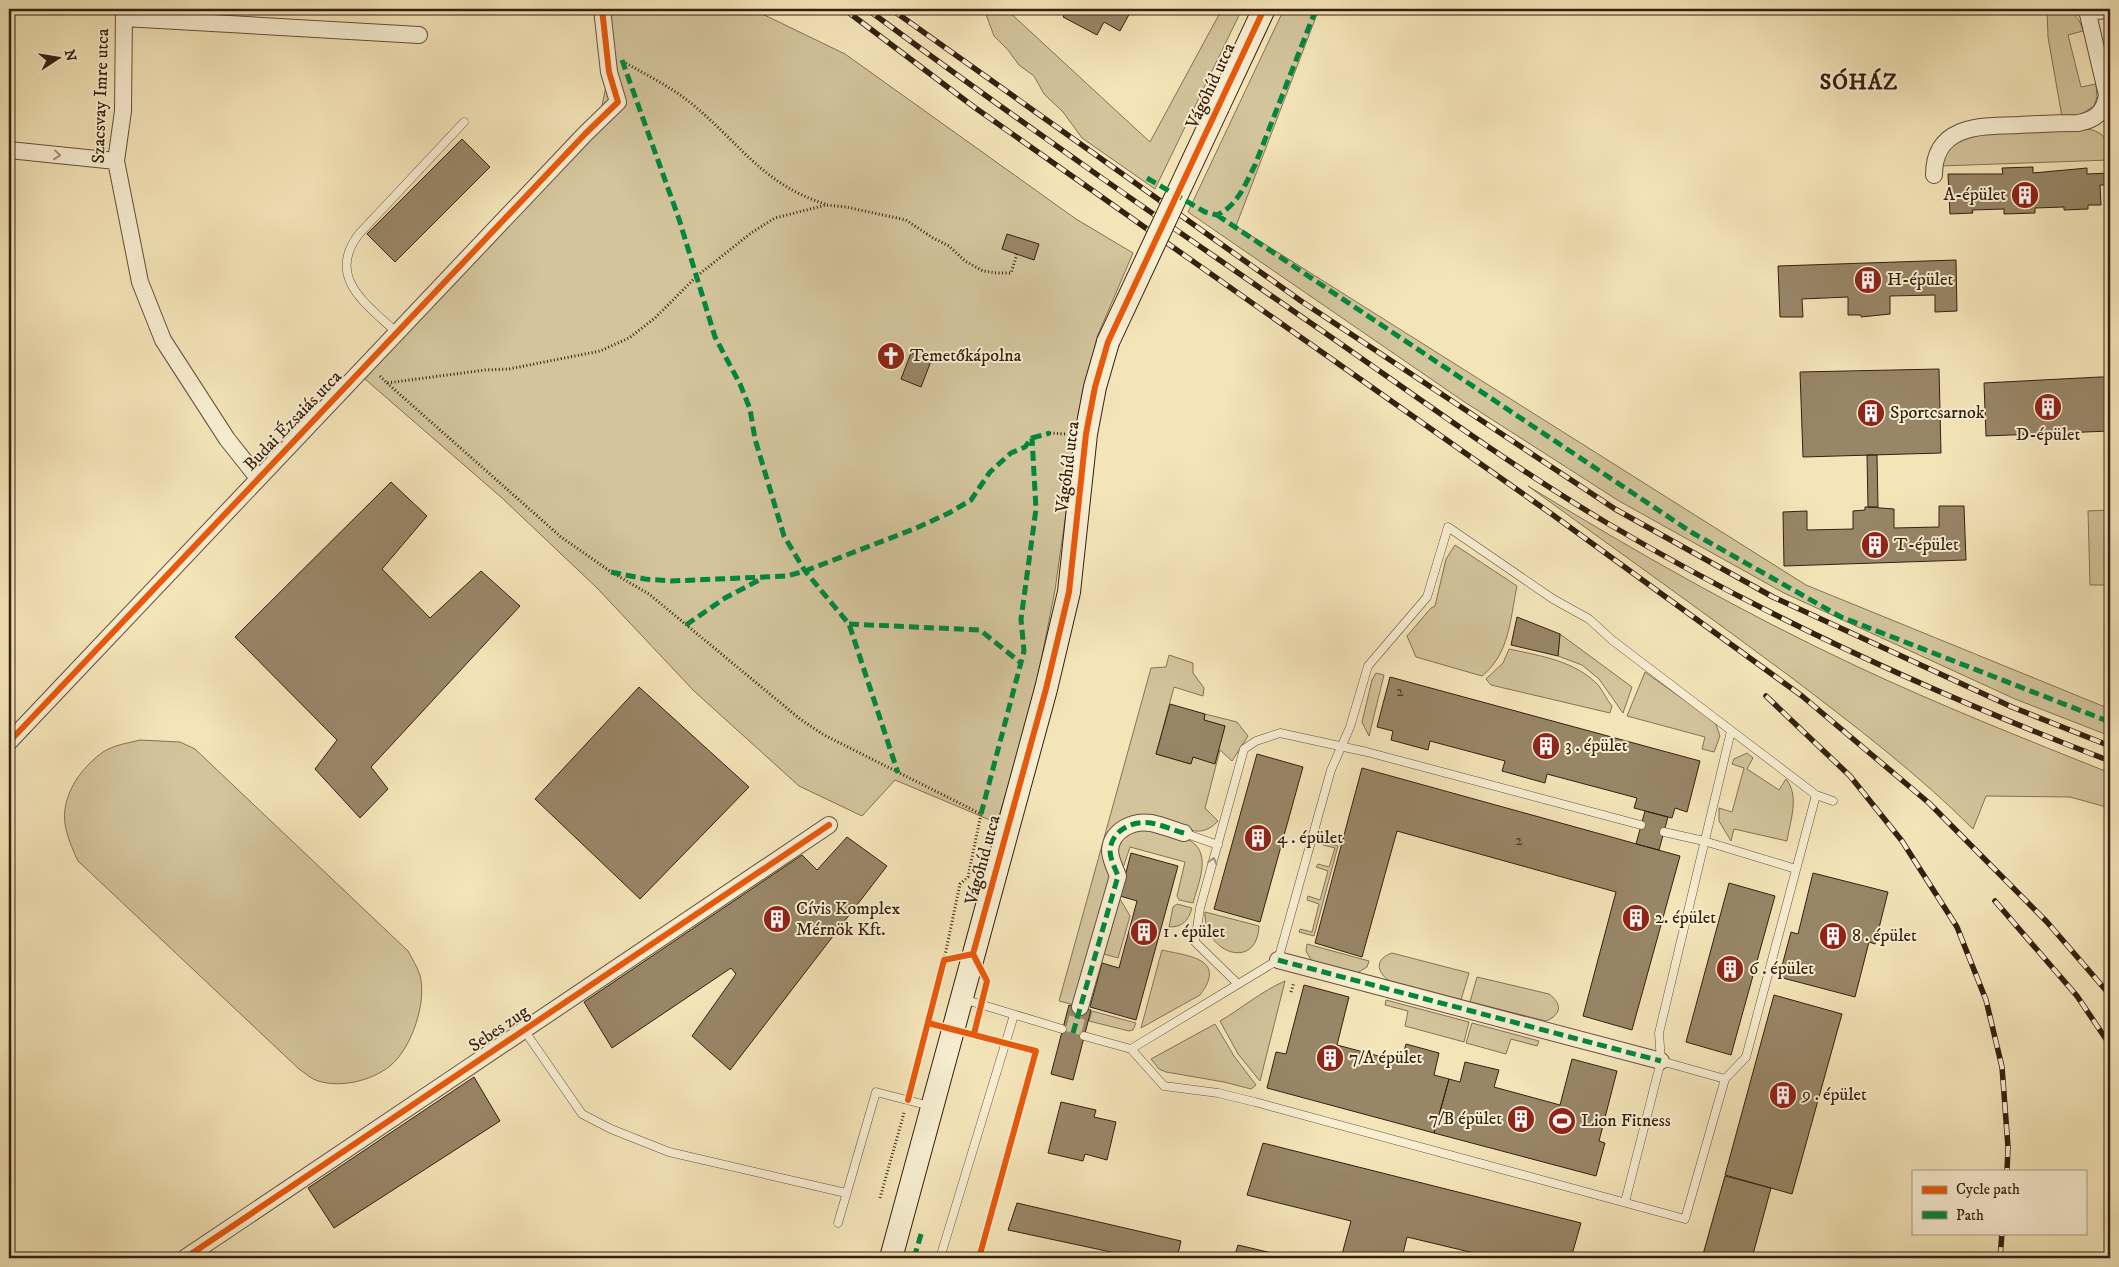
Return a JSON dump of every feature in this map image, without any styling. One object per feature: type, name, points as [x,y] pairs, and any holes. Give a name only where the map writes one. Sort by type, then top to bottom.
[{"type":"main road","name":"Vágóhíd utca","points":[[891,1258],[1046,689],[1069,592],[1086,434],[1095,387],[1108,342],[1264,9]]},
{"type":"street","name":"Budai Ézsaiás utca","points":[[9,742],[258,478],[618,102],[609,72],[602,9]]},
{"type":"street","points":[[1934,175],[1937,155],[1942,147],[1948,140],[1964,130],[1983,126],[2086,121],[2099,115],[2106,103],[2109,102],[2085,10],[2110,10]]},
{"type":"street","points":[[124,13],[419,35]]},
{"type":"street","name":"Szacsvay Imre utca","points":[[124,13],[123,111],[116,161],[140,282],[163,340],[227,439],[258,478]]},
{"type":"street","points":[[9,150],[116,161]]},
{"type":"street","points":[[1080,1007],[1118,876],[1110,849],[1114,838],[1121,829],[1135,824],[1149,823],[1184,833]]},
{"type":"street","name":"Sebes zug","points":[[185,1258],[829,825]]},
{"type":"street","points":[[1278,960],[1662,1062]]},
{"type":"lane","points":[[397,334],[352,288],[347,273],[348,254],[359,234],[464,122]]},
{"type":"lane","points":[[1131,1049],[1278,960],[1331,770],[1350,727],[1368,666],[1426,597],[1448,527],[1553,600],[1589,619],[1612,640],[1816,795],[1833,801]]},
{"type":"lane","points":[[1625,1202],[1662,1062],[1658,1033],[1731,731]]},
{"type":"lane","points":[[1238,984],[1195,942],[1200,908],[1244,749],[1256,741],[1280,732],[1342,746],[1641,825]]},
{"type":"lane","points":[[1084,1036],[1131,1049],[1164,1086],[1218,1093],[1255,1102],[1686,1218],[1725,1079],[1746,1057],[1816,795]]},
{"type":"lane","points":[[1664,832],[1796,869]]},
{"type":"lane","points":[[1184,833],[1218,845]]},
{"type":"lane","points":[[962,999],[1062,1029]]},
{"type":"lane","points":[[940,1258],[1014,1015]]},
{"type":"lane","points":[[524,1030],[582,1114],[611,1129],[669,1152],[846,1193]]},
{"type":"lane","points":[[1662,1062],[1725,1079]]},
{"type":"lane","points":[[838,1223],[876,1092],[932,1107]]},
{"type":"path","points":[[622,60],[691,103],[757,166],[783,186],[807,198],[826,205],[846,207],[906,220],[949,246],[965,262],[983,271],[997,273],[1012,272],[1017,254]]},
{"type":"path","points":[[387,384],[485,370],[509,369],[600,351],[629,338],[655,318],[697,276],[751,232],[775,218],[826,205]]},
{"type":"path","points":[[368,364],[387,384],[561,537],[611,572],[649,594],[800,719],[824,735],[981,814],[968,876],[960,884],[942,969]]},
{"type":"path","points":[[944,960],[973,954]]},
{"type":"path","points":[[1291,992],[1294,979]]},
{"type":"path","points":[[880,1198],[908,1100]]},
{"type":"shaded area","points":[[602,9],[752,9],[845,54],[1076,219],[1133,253],[1097,337],[1074,457],[1055,590],[1032,707],[997,823],[895,780],[862,816],[799,786],[694,691],[597,588],[502,498],[358,373],[599,120],[609,72]]},
{"type":"shaded area","points":[[984,9],[1006,9],[1150,142],[1222,9],[1242,9],[1155,189],[1082,138],[1063,112],[1044,94],[1034,76],[1019,65],[994,36]]},
{"type":"shaded area","points":[[1284,9],[1319,9],[1236,226],[1806,585],[2110,709],[2110,736],[2015,699],[1784,593],[1619,501],[1463,401],[1188,212]]},
{"type":"shaded area","points":[[2047,9],[2060,9],[2070,12],[2081,24],[2083,31],[2068,35],[2081,87],[2096,84],[2097,97],[2094,106],[2080,115],[2062,117],[2048,37]]},
{"type":"shaded area","points":[[2082,128],[2095,131],[2104,137],[2109,146],[2110,160],[1941,166],[1949,148],[1970,135]]},
{"type":"shaded area","points":[[1528,486],[1689,580],[1814,646],[1950,708],[2110,773],[2110,808],[2070,797],[1986,796],[1973,829],[1908,769],[1839,714]]},
{"type":"shaded area","points":[[2110,510],[2110,585],[2090,585],[2088,511]]},
{"type":"shaded area","points":[[1455,545],[1517,586],[1504,646],[1491,667],[1482,676],[1416,657],[1407,636],[1431,608],[1435,606],[1446,559]]},
{"type":"shaded area","points":[[1560,634],[1632,687],[1623,713],[1599,679],[1582,665],[1558,656]]},
{"type":"shaded area","points":[[1509,649],[1557,661],[1580,671],[1599,686],[1612,706],[1610,713],[1491,685],[1486,679],[1503,663]]},
{"type":"shaded area","points":[[1169,655],[1193,663],[1193,673],[1204,688],[1203,696],[1174,687],[1156,754],[1190,764],[1193,757],[1215,763],[1225,726],[1204,720],[1205,714],[1237,722],[1248,736],[1232,761],[1220,750],[1205,808],[1218,821],[1210,828],[1194,831],[1162,819],[1153,818],[1118,824],[1112,875],[1075,1005],[1059,1001],[1151,668],[1166,667]]},
{"type":"shaded area","points":[[1645,672],[1715,722],[1720,736],[1714,752],[1702,749],[1705,737],[1627,716]]},
{"type":"shaded area","points":[[1376,673],[1384,675],[1369,736],[1362,722],[1372,680]]},
{"type":"shaded area","points":[[140,740],[180,742],[195,749],[408,951],[420,975],[422,986],[419,1011],[416,1024],[405,1048],[390,1066],[374,1076],[356,1082],[336,1084],[318,1081],[310,1077],[299,1069],[78,861],[70,842],[64,816],[67,800],[74,784],[90,763],[103,752],[116,746]]},
{"type":"shaded area","points":[[1747,753],[1753,758],[1747,769],[1779,790],[1786,779],[1790,786],[1793,809],[1787,841],[1734,829],[1731,841],[1719,821],[1719,808],[1732,812],[1744,768],[1732,764],[1734,759]]},
{"type":"shaded area","points":[[1146,829],[1191,841],[1197,847],[1201,854],[1202,870],[1193,903],[1179,900],[1177,896],[1185,862],[1130,847],[1122,871],[1117,850],[1119,840],[1126,833]]},
{"type":"shaded area","points":[[1324,842],[1338,846],[1314,936],[1299,932],[1300,929],[1312,932],[1319,904],[1307,900],[1308,896],[1320,900],[1328,871],[1316,867],[1318,864],[1329,867],[1335,848],[1323,845]]},
{"type":"shaded area","points":[[1120,899],[1130,916],[1118,958],[1104,954]]},
{"type":"shaded area","points":[[1177,904],[1192,908],[1184,922],[1178,926],[1169,927],[1173,907]]},
{"type":"shaded area","points":[[1205,912],[1259,926],[1256,940],[1249,949],[1241,953],[1230,952],[1221,947],[1212,938],[1207,926]]},
{"type":"shaded area","points":[[1307,944],[1369,961],[1367,967],[1354,975],[1314,965],[1306,951]]},
{"type":"shaded area","points":[[1162,950],[1182,954],[1201,961],[1207,966],[1209,973],[1207,983],[1200,995],[1141,1028]]},
{"type":"shaded area","points":[[1392,953],[1469,973],[1461,1000],[1389,981],[1379,966],[1383,958]]},
{"type":"shaded area","points":[[1477,977],[1549,994],[1557,1002],[1557,1012],[1555,1016],[1546,1021],[1470,1002]]},
{"type":"shaded area","points":[[1285,981],[1260,1081],[1238,1054],[1220,1021]]},
{"type":"shaded area","points":[[1386,1000],[1469,1022],[1464,1042],[1405,1026],[1408,1011],[1385,1005]]},
{"type":"shaded area","points":[[1092,1011],[1136,1023],[1133,1030],[1129,1031],[1089,1021]]},
{"type":"shaded area","points":[[1472,1023],[1539,1041],[1537,1046],[1511,1039],[1506,1054],[1466,1043]]},
{"type":"shaded area","points":[[1215,1024],[1234,1056],[1256,1085],[1251,1089],[1224,1082],[1166,1072],[1159,1069],[1151,1059]]},
{"type":"building","points":[[1067,9],[1132,9],[1120,31],[1104,22],[1097,35],[1063,17]]},
{"type":"building","points":[[462,139],[490,167],[395,262],[367,234]]},
{"type":"building","name":"A-épület","points":[[2033,167],[2033,173],[2087,168],[2087,174],[2110,173],[2110,185],[2100,185],[2101,205],[2088,205],[2088,209],[2064,210],[2064,207],[2035,208],[2035,213],[2004,214],[2004,209],[1972,210],[1973,213],[1950,214],[1948,174],[2003,174],[2002,168]]},
{"type":"building","points":[[1007,234],[1039,244],[1034,260],[1002,249]]},
{"type":"building","name":"H-épület","points":[[1956,260],[1957,311],[1935,312],[1935,295],[1890,296],[1890,314],[1861,317],[1861,315],[1848,315],[1848,297],[1802,299],[1803,317],[1780,317],[1778,266]]},
{"type":"building","points":[[911,353],[931,361],[921,387],[901,379]]},
{"type":"building","name":"Sportcsarnok","points":[[1939,369],[1941,453],[1803,457],[1800,372]]},
{"type":"building","name":"D-épület","points":[[2110,377],[2110,431],[1986,436],[1984,383]]},
{"type":"building","points":[[1867,455],[1877,455],[1878,507],[1868,507]]},
{"type":"building","points":[[391,482],[427,516],[382,569],[430,618],[481,571],[520,606],[371,767],[388,789],[360,818],[315,769],[337,740],[235,637]]},
{"type":"building","name":"T-épület","points":[[1939,506],[1964,506],[1966,560],[1784,566],[1783,512],[1807,511],[1807,530],[1853,529],[1853,511],[1865,510],[1865,507],[1894,509],[1894,528],[1939,527]]},
{"type":"building","points":[[1517,617],[1560,634],[1558,656],[1511,645]]},
{"type":"building","name":"3 . épület","points":[[1390,677],[1700,761],[1687,812],[1675,808],[1672,818],[1634,808],[1637,798],[1547,774],[1545,783],[1502,771],[1505,761],[1430,741],[1428,750],[1391,740],[1393,731],[1377,727]]},
{"type":"building","points":[[639,687],[749,787],[640,899],[535,799]]},
{"type":"building","points":[[1170,704],[1205,714],[1204,720],[1225,726],[1215,764],[1193,757],[1191,764],[1156,754]]},
{"type":"building","name":"4 . épület","points":[[1257,754],[1303,767],[1260,922],[1214,909]]},
{"type":"building","name":"2. épület","points":[[1362,768],[1680,856],[1632,1030],[1583,1016],[1616,892],[1397,831],[1362,957],[1315,943]]},
{"type":"building","points":[[1645,811],[1668,817],[1659,850],[1636,844]]},
{"type":"building","name":"Cívis Komplex Mérnök Kft.","points":[[847,837],[887,866],[730,1070],[692,1036],[736,974],[731,968],[612,1048],[584,1002],[802,855],[817,870]]},
{"type":"building","name":"1 . épület","points":[[1131,853],[1178,866],[1136,1020],[1090,1007],[1102,963],[1119,968],[1137,901],[1120,896]]},
{"type":"building","name":"8 . épület","points":[[1813,873],[1888,892],[1875,944],[1869,942],[1855,997],[1779,977],[1791,932],[1798,934]]},
{"type":"building","name":"6 . épület","points":[[1729,883],[1775,896],[1731,1055],[1686,1042]]},
{"type":"building","name":"7/A épület","points":[[1304,985],[1349,997],[1337,1045],[1401,1062],[1406,1044],[1439,1053],[1434,1075],[1449,1079],[1434,1133],[1267,1088],[1276,1052],[1286,1054]]},
{"type":"building","name":"9 . épület","points":[[1774,995],[1842,1014],[1792,1194],[1725,1175]]},
{"type":"building","points":[[1069,1005],[1091,1010],[1073,1080],[1051,1074]]},
{"type":"building","name":"7/B épület","points":[[1572,1059],[1617,1071],[1599,1141],[1605,1143],[1596,1176],[1434,1133],[1449,1079],[1460,1082],[1465,1062],[1499,1070],[1494,1087],[1560,1105]]},
{"type":"building","points":[[474,1077],[500,1121],[334,1228],[308,1188]]},
{"type":"building","points":[[1061,1102],[1096,1110],[1094,1117],[1116,1122],[1107,1160],[1085,1154],[1083,1161],[1048,1153]]},
{"type":"building","points":[[1263,1143],[1581,1223],[1571,1258],[1495,1258],[1407,1237],[1402,1258],[1341,1258],[1351,1221],[1247,1195]]},
{"type":"building","points":[[1725,1176],[1771,1188],[1752,1258],[1702,1258]]},
{"type":"building","points":[[1017,1203],[1181,1241],[1177,1258],[1124,1258],[1125,1255],[1008,1230]]},
{"type":"building","points":[[1238,1245],[1293,1258],[1234,1258]]},
{"type":"tunnel","points":[[1073,1033],[1080,1007]]},
{"type":"railway","points":[[844,9],[974,107],[1553,515],[1802,696],[1929,803],[2047,922],[2110,995]]},
{"type":"railway","points":[[867,9],[1096,174],[1466,432],[1536,479],[1607,523],[1729,591],[1854,653],[1917,682],[2110,761]]},
{"type":"railway","points":[[891,9],[1301,301],[1615,509],[1773,597],[2012,707],[2110,746]]},
{"type":"railway","points":[[1766,696],[1850,776],[1902,841],[1957,927],[1986,1000],[2002,1067],[2008,1147],[2007,1170]]},
{"type":"railway","points":[[1995,901],[2077,996],[2110,1045]]},
{"type":"railway","points":[[2000,1258],[2002,1234]]},
{"type":"marked path","points":[[1147,178],[1205,212],[1217,215],[1230,206],[1240,194],[1255,165],[1316,9]]},
{"type":"marked path","points":[[622,60],[679,219],[715,337],[740,384],[750,409],[755,439],[784,536],[805,571],[849,624],[898,773]]},
{"type":"marked path","points":[[1217,215],[1691,532],[1841,617],[2110,722]]},
{"type":"marked path","points":[[611,572],[645,579],[671,581],[787,576],[805,571],[914,529],[949,513],[971,500],[990,472],[1011,453],[1025,447],[1032,438],[1050,433]]},
{"type":"marked path","points":[[981,814],[1024,651],[1021,619],[1036,509],[1032,438]]},
{"type":"marked path","points":[[686,625],[725,598],[763,578]]},
{"type":"marked path","points":[[849,624],[980,630],[1021,663]]},
{"type":"marked path","points":[[1073,1033],[1118,876],[1110,853],[1115,837],[1124,828],[1144,822],[1184,833]]},
{"type":"marked path","points":[[1278,960],[1661,1061]]},
{"type":"marked path","points":[[914,1258],[922,1231]]},
{"type":"cycle path","points":[[9,742],[585,134],[618,102],[609,72],[602,9]]},
{"type":"cycle path","points":[[973,954],[1046,689],[1069,592],[1086,434],[1095,387],[1108,342],[1264,9]]},
{"type":"cycle path","points":[[185,1258],[829,825]]},
{"type":"cycle path","points":[[973,954],[987,981],[974,1034]]},
{"type":"cycle path","points":[[908,1100],[944,960],[973,954]]},
{"type":"cycle path","points":[[928,1023],[1036,1051],[979,1258]]},
{"type":"place","name":"A-épület","points":[[2025,195]]},
{"type":"place","name":"H-épület","points":[[1868,280]]},
{"type":"place","name":"Temetőkápolna","points":[[891,356]]},
{"type":"place","name":"D-épület","points":[[2048,407]]},
{"type":"place","name":"Sportcsarnok","points":[[1871,413]]},
{"type":"place","name":"T-épület","points":[[1875,545]]},
{"type":"place","name":"3 . épület","points":[[1546,746]]},
{"type":"place","name":"4 . épület","points":[[1258,838]]},
{"type":"place","name":"2. épület","points":[[1636,918]]},
{"type":"place","name":"Cívis Komplex Mérnök Kft.","points":[[777,919]]},
{"type":"place","name":"1 . épület","points":[[1144,932]]},
{"type":"place","name":"8 . épület","points":[[1833,936]]},
{"type":"place","name":"6 . épület","points":[[1730,969]]},
{"type":"place","name":"7/A épület","points":[[1330,1058]]},
{"type":"place","name":"9 . épület","points":[[1783,1095]]},
{"type":"place","name":"7/B épület","points":[[1521,1119]]},
{"type":"place","name":"Lion Fitness","points":[[1562,1121]]},
{"type":"district","name":"SÓHÁZ","points":[[1859,82]]}]
